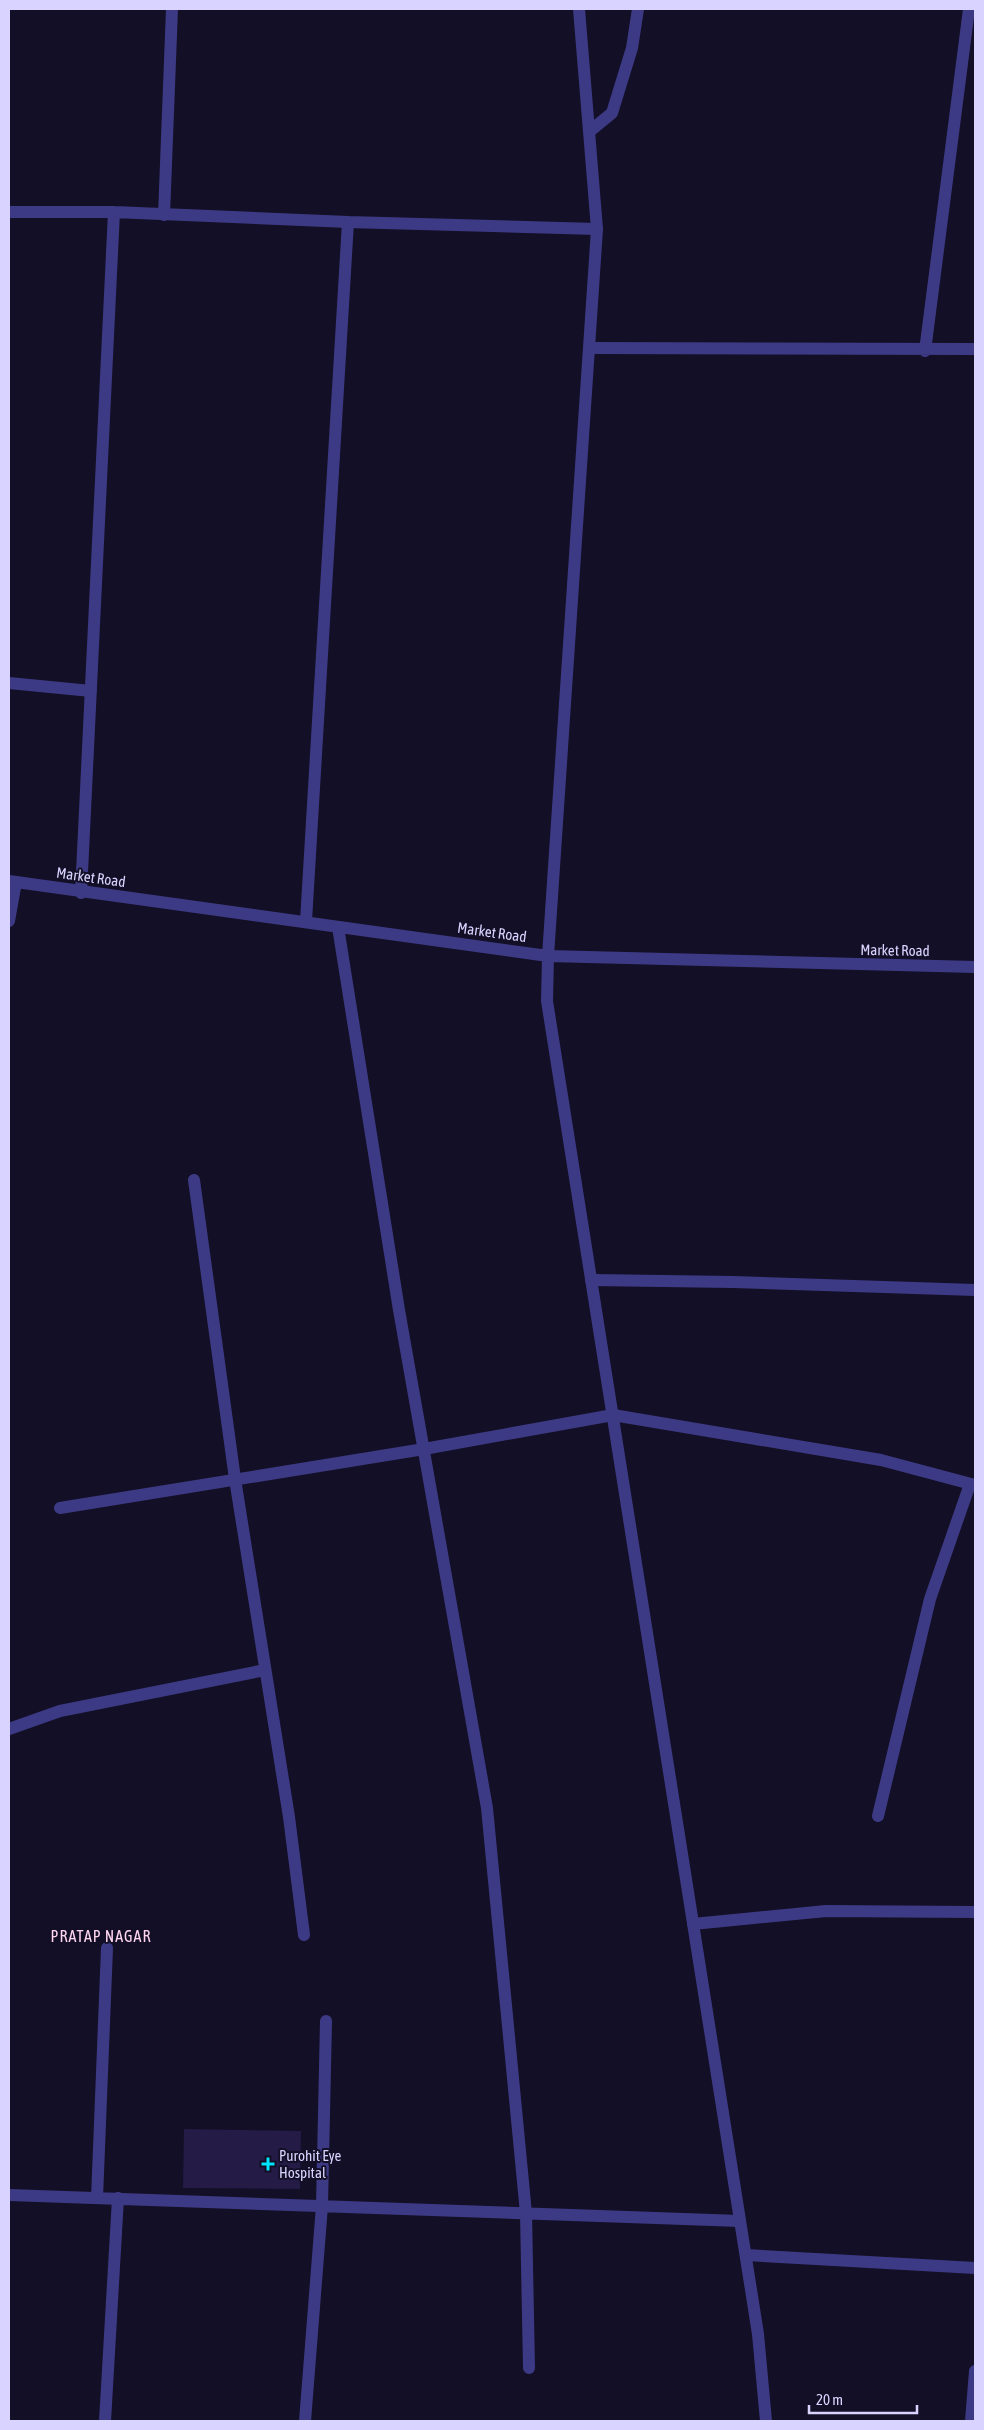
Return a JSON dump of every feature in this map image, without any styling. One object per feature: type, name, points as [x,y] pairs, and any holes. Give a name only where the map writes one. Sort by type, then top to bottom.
[{"type":"street","points":[[164,215],[172,9]]},
{"type":"street","points":[[579,9],[598,229],[548,956],[547,1001],[746,2255],[758,2334],[766,2421]]},
{"type":"street","points":[[590,131],[612,113],[632,48],[638,9]]},
{"type":"street","points":[[925,350],[969,9]]},
{"type":"street","points":[[9,212],[114,212],[348,222],[598,229]]},
{"type":"street","points":[[82,893],[114,212]]},
{"type":"street","points":[[306,921],[348,222]]},
{"type":"street","points":[[590,348],[975,349]]},
{"type":"street","points":[[9,683],[91,691]]},
{"type":"street","points":[[9,921],[12,882]]},
{"type":"street","name":"Market Road","points":[[12,882],[82,893],[306,921],[548,956],[975,967]]},
{"type":"street","points":[[338,927],[424,1449],[487,1808],[526,2213],[529,2368]]},
{"type":"street","points":[[194,1180],[235,1479],[266,1670],[304,1935]]},
{"type":"street","points":[[591,1280],[733,1282],[975,1290]]},
{"type":"street","points":[[60,1508],[424,1449],[613,1416],[881,1460],[973,1484],[930,1599],[878,1816]]},
{"type":"street","points":[[9,1730],[60,1711],[266,1670]]},
{"type":"street","points":[[693,1924],[826,1910],[975,1912]]},
{"type":"street","points":[[97,2198],[106,1948]]},
{"type":"street","points":[[305,2421],[322,2206],[326,2021]]},
{"type":"street","points":[[9,2195],[740,2221]]},
{"type":"street","points":[[105,2421],[118,2198]]},
{"type":"street","points":[[746,2255],[975,2268]]},
{"type":"street","points":[[971,2421],[975,2371]]},
{"type":"building","points":[[184,2129],[301,2131],[300,2189],[183,2188]]},
{"type":"place","name":"Purohit Eye Hospital","points":[[268,2164]]},
{"type":"district","name":"PRATAP NAGAR","points":[[101,1936]]}]
